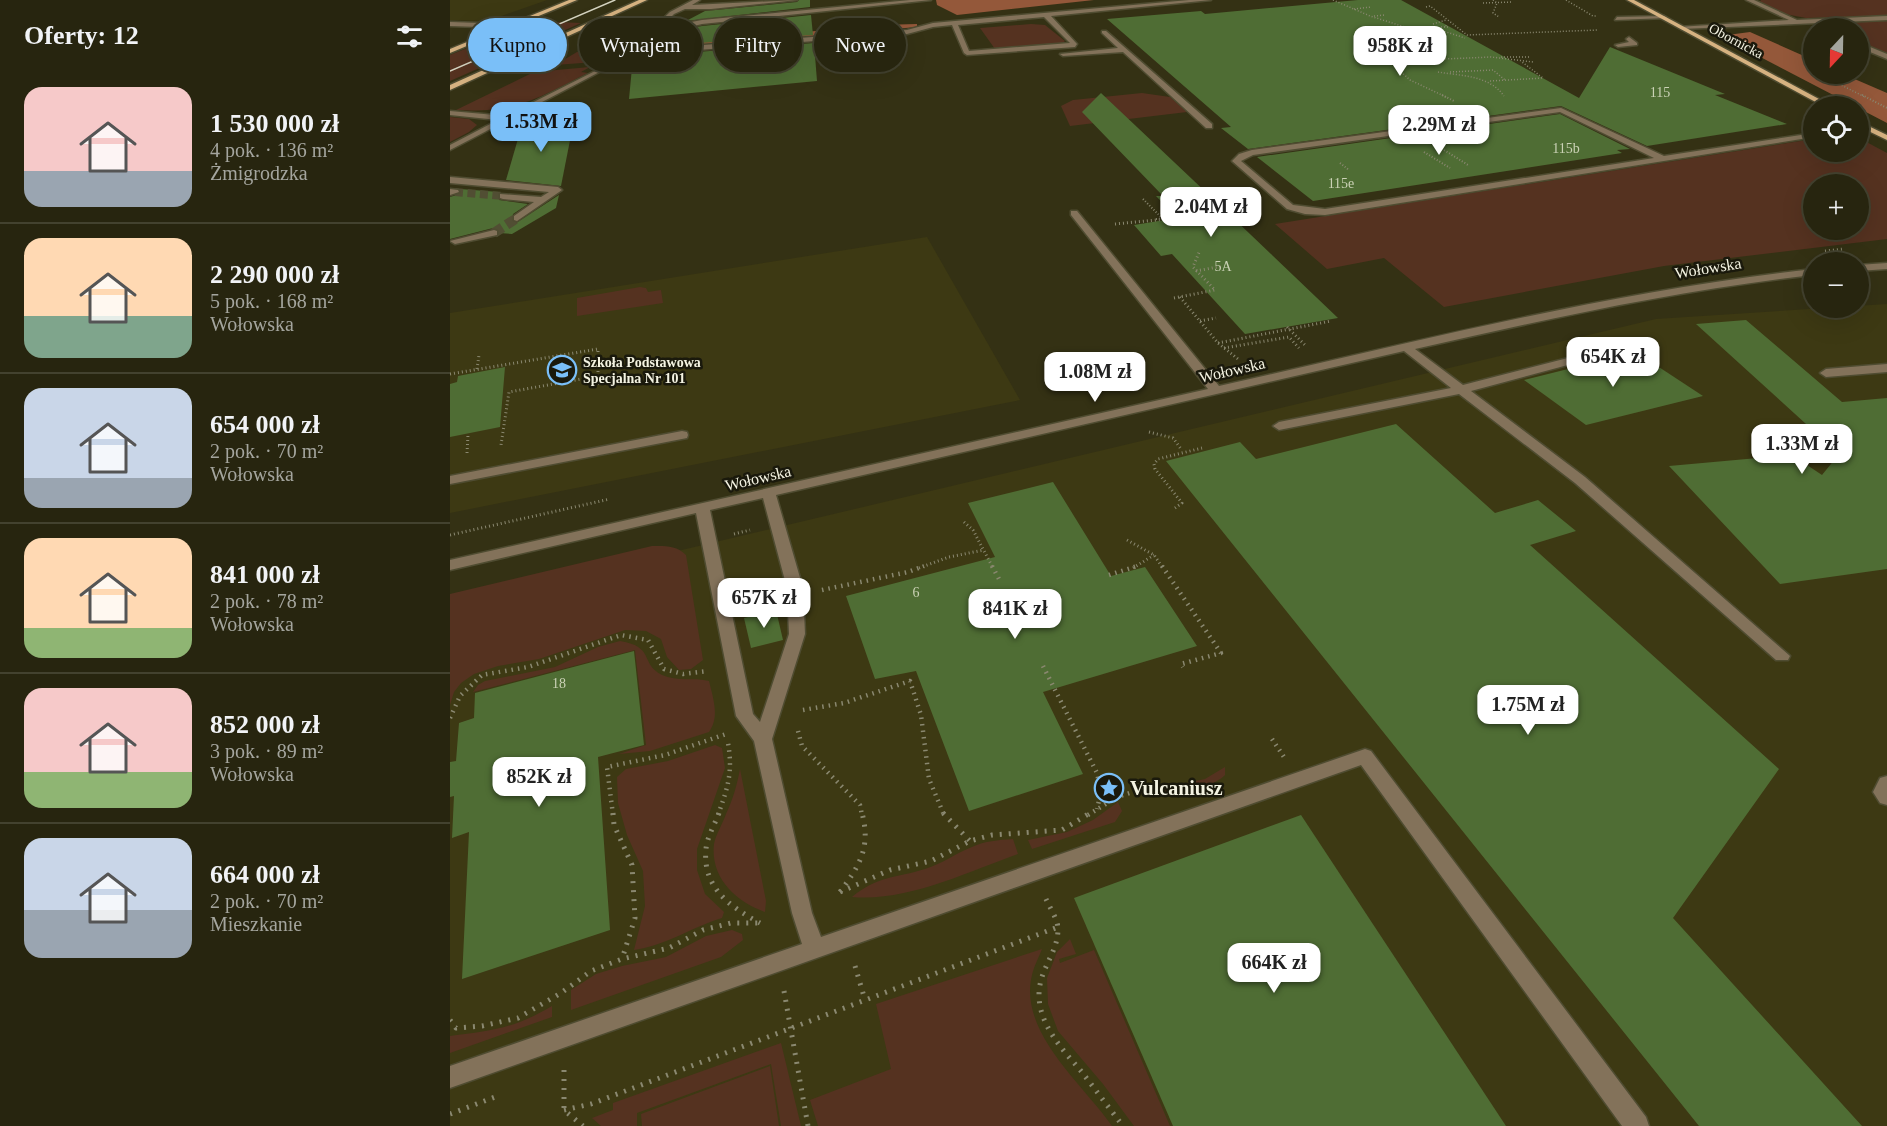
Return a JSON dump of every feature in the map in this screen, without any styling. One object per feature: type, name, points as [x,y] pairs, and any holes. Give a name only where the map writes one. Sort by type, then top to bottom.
[{"type":"main road","points":[[530,18],[574,0]]},
{"type":"main road","points":[[450,88],[644,0]]},
{"type":"main road","name":"Obornicka","points":[[1630,0],[1809,96]]},
{"type":"main road","points":[[450,51],[468,44]]},
{"type":"main road","points":[[1870,129],[1887,138]]},
{"type":"street","points":[[669,18],[697,0]]},
{"type":"street","points":[[684,7],[711,8],[794,0]]},
{"type":"street","points":[[702,21],[928,0]]},
{"type":"street","points":[[702,48],[907,32],[933,25],[1208,0]]},
{"type":"street","points":[[1749,0],[1797,22]]},
{"type":"street","points":[[954,23],[967,53],[1075,45],[1046,15]]},
{"type":"street","points":[[1617,19],[1664,18]]},
{"type":"street","points":[[1869,19],[1887,18]]},
{"type":"street","points":[[1681,27],[1803,22]]},
{"type":"street","points":[[450,24],[468,25]]},
{"type":"street","points":[[1104,32],[1209,126]]},
{"type":"street","points":[[1618,45],[1635,44],[1629,39]]},
{"type":"street","points":[[1058,47],[1064,54],[1125,50]]},
{"type":"street","points":[[1869,49],[1887,57]]},
{"type":"street","points":[[450,148],[598,72]]},
{"type":"street","points":[[1660,158],[1561,110],[1252,153],[1236,161],[1290,207],[1305,211],[1325,212],[1803,137]]},
{"type":"street","points":[[450,113],[507,118]]},
{"type":"street","points":[[450,180],[558,190],[517,218]]},
{"type":"street","points":[[503,196],[541,200]]},
{"type":"street","points":[[1074,213],[1216,391]]},
{"type":"street","points":[[455,241],[494,232]]},
{"type":"street","points":[[1869,267],[1887,266]]},
{"type":"street","name":"Wołowska","points":[[450,565],[1654,293],[1803,273]]},
{"type":"street","points":[[1279,426],[1459,390],[1642,342]]},
{"type":"street","points":[[1407,348],[1459,390],[1580,480],[1782,656]]},
{"type":"street","points":[[1826,373],[1887,368]]},
{"type":"street","points":[[457,478],[682,435]]},
{"type":"street","points":[[763,740],[797,634],[795,588],[768,492]]},
{"type":"street","points":[[702,508],[745,717],[763,740],[802,913],[814,948]]},
{"type":"street","points":[[450,1077],[1365,756],[1637,1126]]},
{"type":"street","points":[[1887,783],[1882,792],[1887,798]]},
{"type":"path","points":[[1333,0],[1370,16],[1408,28],[1440,30],[1466,38]]},
{"type":"path","points":[[1493,0],[1497,3]]},
{"type":"path","points":[[1566,0],[1593,16],[1602,16]]},
{"type":"path","points":[[1483,3],[1512,2]]},
{"type":"path","points":[[1497,3],[1493,13],[1499,17]]},
{"type":"path","points":[[1426,7],[1430,6],[1467,35],[1600,30]]},
{"type":"path","points":[[1353,9],[1371,7]]},
{"type":"path","points":[[1370,16],[1384,15]]},
{"type":"path","points":[[1366,19],[1376,18]]},
{"type":"path","points":[[1433,24],[1447,20]]},
{"type":"path","points":[[1441,27],[1448,27],[1445,26]]},
{"type":"path","points":[[1491,57],[1533,62]]},
{"type":"path","points":[[1457,102],[1410,80],[1398,69],[1421,60],[1531,57]]},
{"type":"path","points":[[1437,72],[1489,81],[1543,78],[1522,62]]},
{"type":"path","points":[[1444,73],[1493,70],[1505,80]]},
{"type":"path","points":[[1468,71],[1492,73],[1474,73],[1481,80]]},
{"type":"path","points":[[1489,81],[1502,91],[1507,100]]},
{"type":"path","points":[[1841,84],[1887,108]]},
{"type":"path","points":[[1143,199],[1162,218]]},
{"type":"path","points":[[1226,212],[1251,208],[1258,214]]},
{"type":"path","points":[[1086,229],[1162,218],[1177,218]]},
{"type":"path","points":[[1170,298],[1215,291],[1193,267],[1200,250]]},
{"type":"path","points":[[1196,271],[1223,266]]},
{"type":"path","points":[[1179,297],[1218,343],[1241,361]]},
{"type":"path","points":[[1218,343],[1331,321]]},
{"type":"path","points":[[1288,328],[1298,339]]},
{"type":"path","points":[[1223,348],[1289,338],[1299,348]]},
{"type":"path","points":[[450,374],[598,348],[598,385]]},
{"type":"path","points":[[477,369],[479,355]]},
{"type":"path","points":[[457,478],[503,444],[508,392],[598,376]]},
{"type":"path","points":[[466,457],[468,435]]},
{"type":"path","points":[[1175,508],[1182,503],[1155,469],[1154,464],[1158,459],[1202,448]]},
{"type":"path","points":[[964,522],[973,530],[999,579]]},
{"type":"path","points":[[724,537],[757,529]]},
{"type":"path","points":[[1127,540],[1154,555],[1221,653],[1181,664],[1183,667]]},
{"type":"path","points":[[822,590],[908,572],[949,557],[984,550]]},
{"type":"path","points":[[1109,575],[1136,567],[1154,555]]},
{"type":"path","points":[[819,580],[822,590],[821,602]]},
{"type":"path","points":[[450,718],[460,696],[482,675],[539,663],[621,635],[648,640],[664,669],[683,674],[714,670]]},
{"type":"path","points":[[1043,666],[1097,773],[1101,792],[1097,810]]},
{"type":"path","points":[[796,710],[815,709],[910,681],[921,715],[929,779],[944,816],[970,841]]},
{"type":"path","points":[[795,722],[802,746],[860,805],[867,833],[858,868],[840,892],[890,870],[931,861],[970,841],[992,835],[1020,835],[1062,830],[1117,797],[1136,791]]},
{"type":"path","points":[[450,1020],[456,1028],[482,1026],[518,1018],[561,993],[591,971],[622,959],[669,948],[703,930],[730,923],[760,923],[736,910],[717,893],[706,870],[706,848],[728,788],[732,765],[725,723]]},
{"type":"path","points":[[622,959],[635,918],[632,865],[614,825],[608,766],[664,755],[727,734]]},
{"type":"path","points":[[1272,739],[1286,760]]},
{"type":"path","points":[[1042,890],[1058,927],[1055,947],[1042,972],[1038,997],[1060,1049],[1080,1070],[1123,1126]]},
{"type":"path","points":[[564,1110],[591,1104],[1058,927]]},
{"type":"path","points":[[853,958],[865,1000]]},
{"type":"path","points":[[783,984],[808,1126]]},
{"type":"path","points":[[563,1063],[564,1110],[583,1126]]},
{"type":"shaded area","points":[[450,0],[547,0],[496,18],[450,20]]},
{"type":"shaded area","points":[[936,0],[1094,0],[957,15],[937,5]]},
{"type":"shaded area","points":[[1761,0],[1887,0],[1887,16],[1806,18],[1785,14],[1760,2]]},
{"type":"shaded area","points":[[1887,21],[1887,54],[1869,46],[1869,22]]},
{"type":"shaded area","points":[[567,22],[579,24],[567,29]]},
{"type":"shaded area","points":[[906,24],[917,24],[917,27],[906,28]]},
{"type":"shaded area","points":[[1045,25],[1065,41],[1061,44],[995,49],[980,28]]},
{"type":"shaded area","points":[[814,31],[814,36],[802,37],[802,32]]},
{"type":"shaded area","points":[[1750,32],[1803,56],[1803,79],[1720,36]]},
{"type":"shaded area","points":[[714,41],[714,44],[702,45],[702,42]]},
{"type":"shaded area","points":[[468,48],[468,72],[470,72],[450,81],[450,55]]},
{"type":"shaded area","points":[[579,52],[579,63],[567,64],[567,58]]},
{"type":"shaded area","points":[[579,68],[579,72],[588,73],[539,97],[511,106],[495,109],[456,110],[534,72],[567,72],[567,69]]},
{"type":"shaded area","points":[[1812,84],[1866,84],[1887,93],[1887,123],[1869,114],[1869,96],[1835,96]]},
{"type":"shaded area","points":[[1142,93],[1170,97],[1187,112],[1070,126],[1061,106],[1073,100]]},
{"type":"shaded area","points":[[450,117],[469,119],[477,125],[450,142]]},
{"type":"shaded area","points":[[1803,141],[1803,162],[1869,162],[1869,143],[1887,153],[1887,239],[1664,266],[1444,307],[1384,258],[1327,269],[1275,224]]},
{"type":"shaded area","points":[[927,237],[1020,400],[450,513],[450,313]]},
{"type":"shaded area","points":[[640,287],[646,288],[648,292],[661,290],[663,303],[577,316],[577,298]]},
{"type":"shaded area","points":[[1887,304],[1887,1126],[450,1126],[450,605],[1656,319],[1803,309],[1803,318],[1869,318],[1869,305]]},
{"type":"shaded area","points":[[652,546],[674,548],[686,555],[703,660],[691,669],[679,670],[667,657],[661,639],[646,631],[625,630],[539,659],[498,666],[474,674],[461,683],[454,692],[450,705],[450,594]]},
{"type":"shaded area","points":[[620,641],[639,647],[655,670],[662,675],[709,681],[715,714],[709,732],[650,751],[619,754],[646,745],[635,650],[473,692],[485,681],[555,667],[598,647]]},
{"type":"shaded area","points":[[715,745],[722,748],[725,768],[697,849],[697,870],[705,894],[724,912],[722,918],[657,945],[634,950],[645,906],[643,871],[627,835],[618,803],[617,777],[626,769],[668,761]]},
{"type":"shaded area","points":[[1225,767],[1225,775],[1221,779],[1197,790],[1171,796],[1164,795],[1158,789],[1205,779]]},
{"type":"shaded area","points":[[740,769],[766,901],[765,912],[754,908],[735,895],[727,887],[716,868],[714,844],[733,797]]},
{"type":"shaded area","points":[[1118,802],[1122,811],[1115,822],[1032,849],[1028,840],[1067,832],[1093,820]]},
{"type":"shaded area","points":[[1013,839],[1018,854],[958,877],[894,895],[852,897],[878,881],[931,867],[977,845]]},
{"type":"shaded area","points":[[732,930],[742,934],[743,940],[721,957],[571,1010],[571,990],[596,974],[666,957],[706,936]]},
{"type":"shaded area","points":[[1070,939],[1076,954],[1059,959],[1060,963],[1094,950],[1170,1126],[1134,1126],[1103,1084],[1058,1031],[1048,1004],[1047,978],[1057,952]]},
{"type":"shaded area","points":[[1042,949],[1032,975],[1030,996],[1035,1017],[1056,1056],[1112,1126],[818,1126],[810,1100],[891,1069],[876,1004]]},
{"type":"shaded area","points":[[552,1006],[552,1017],[450,1053],[450,1036],[515,1024]]},
{"type":"shaded area","points":[[781,1043],[801,1126],[781,1126],[771,1064],[637,1113],[637,1126],[601,1126],[592,1118],[613,1110],[613,1103]]},
{"type":"shaded area","points":[[770,1066],[779,1126],[642,1126],[641,1114]]},
{"type":"building","points":[[810,0],[810,7],[702,19],[692,18],[705,11]]},
{"type":"building","points":[[1358,0],[1401,0],[1579,98],[1610,47],[1725,94],[1715,95],[1787,124],[1647,146],[1561,106],[1248,149],[1221,128],[1231,127],[1107,19],[1201,11],[1205,14]]},
{"type":"building","points":[[811,15],[813,35],[802,36],[802,18],[781,18]]},
{"type":"building","points":[[714,25],[714,42],[702,43],[702,26]]},
{"type":"building","points":[[814,43],[814,72],[816,72],[817,81],[629,99],[632,72],[702,72],[702,52],[714,51],[714,72],[802,72],[802,44]]},
{"type":"building","points":[[1101,93],[1338,318],[1245,334],[1172,254],[1161,256],[1134,225],[1177,218],[1156,196],[1163,196],[1082,112]]},
{"type":"building","points":[[1560,114],[1630,149],[1617,150],[1622,153],[1313,201],[1257,157]]},
{"type":"building","points":[[574,120],[561,186],[506,180],[522,125]]},
{"type":"building","points":[[460,189],[499,192],[499,200],[528,204],[513,214],[512,221],[516,223],[559,195],[556,208],[512,234],[499,233],[499,230],[493,228],[450,239],[450,197],[460,194]]},
{"type":"building","points":[[1746,320],[1842,402],[1887,398],[1887,569],[1780,584],[1669,466],[1792,455],[1822,475],[1839,454],[1696,324]]},
{"type":"building","points":[[1636,352],[1703,396],[1586,425],[1524,380]]},
{"type":"building","points":[[505,367],[500,427],[450,437],[450,384],[457,382],[458,376]]},
{"type":"building","points":[[1396,424],[1495,513],[1538,500],[1576,531],[1530,545],[1779,769],[1673,918],[1862,1126],[1699,1126],[1166,461],[1240,442],[1256,459]]},
{"type":"building","points":[[1053,482],[1111,576],[1145,567],[1197,646],[1043,692],[1083,774],[969,811],[916,671],[875,679],[846,596],[995,557],[968,503]]},
{"type":"building","points":[[776,610],[783,640],[751,648],[744,618]]},
{"type":"building","points":[[634,651],[644,745],[598,757],[610,930],[462,979],[469,832],[452,838],[454,796],[450,797],[450,762],[456,761],[459,723],[474,718],[475,693]]},
{"type":"building","points":[[1301,815],[1506,1126],[1173,1126],[1074,898]]},
{"type":"tunnel","points":[[455,192],[503,196]]},
{"type":"tunnel","points":[[494,233],[517,218]]},
{"type":"tram line","points":[[450,71],[615,0]]},
{"type":"place","name":"Szkoła Podstawowa Specjalna Nr 101","points":[[562,370]]},
{"type":"place","name":"Vulcaniusz","points":[[1109,788]]}]
